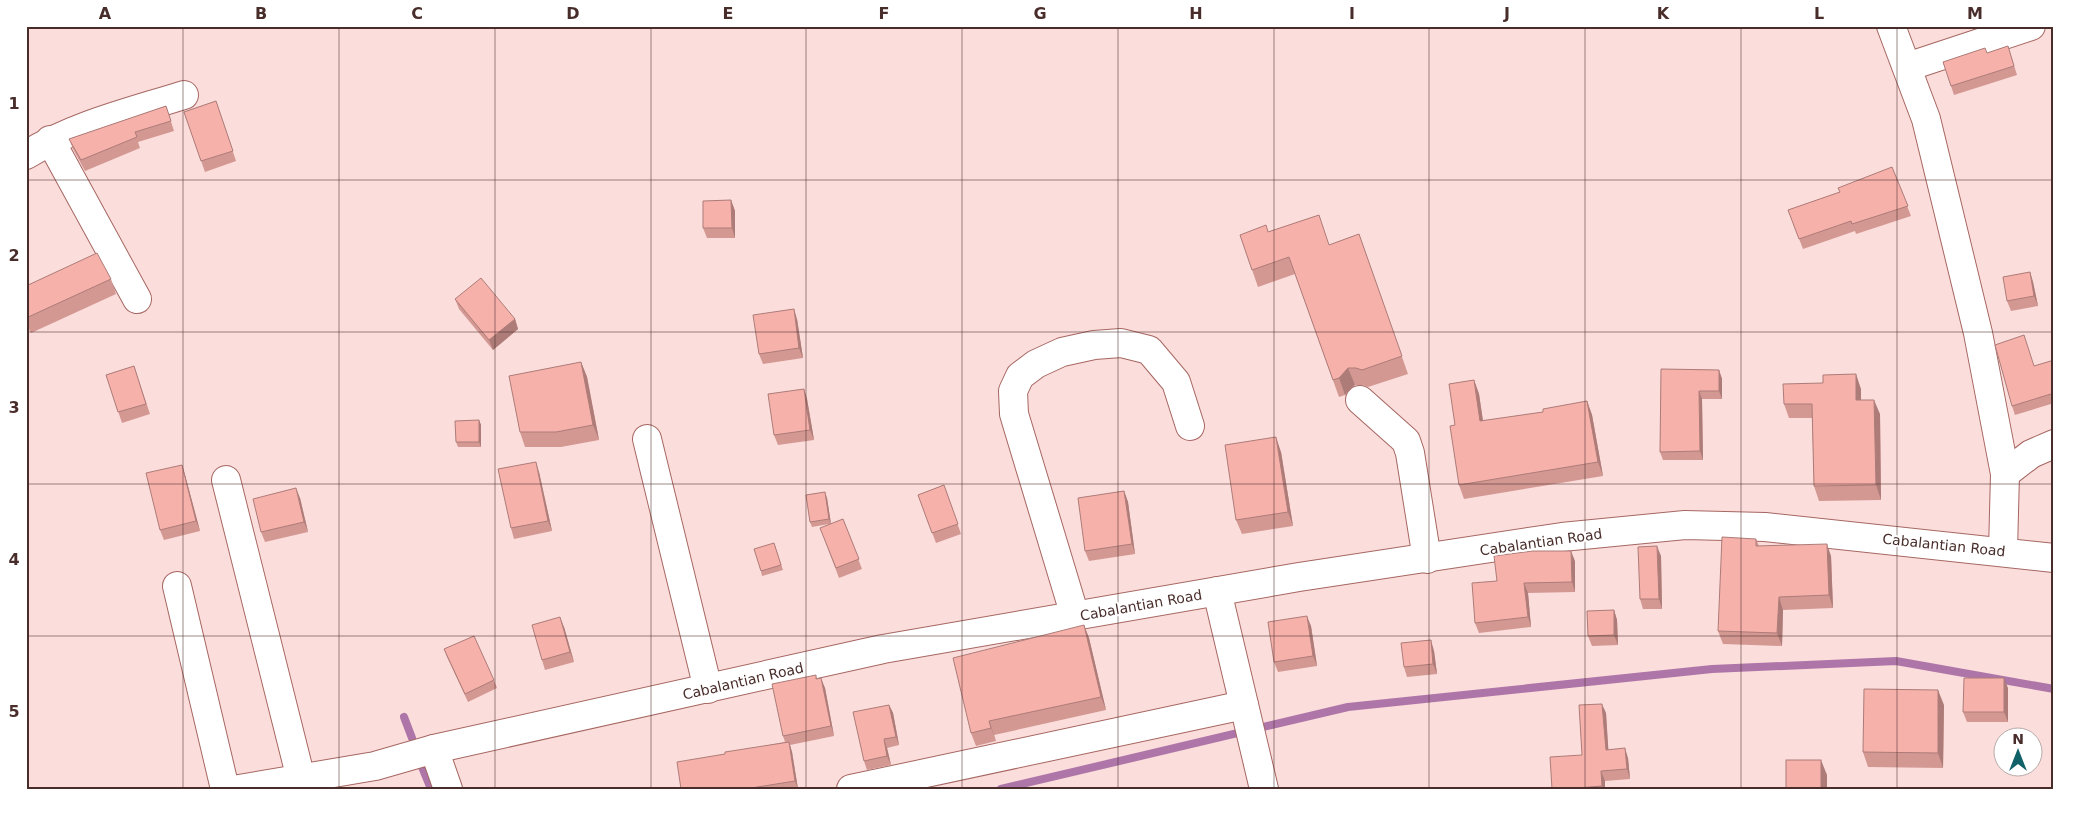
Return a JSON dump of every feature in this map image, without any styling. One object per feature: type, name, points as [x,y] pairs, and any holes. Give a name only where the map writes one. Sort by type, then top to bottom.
[{"type":"street","points":[[1891,26],[1926,119],[1978,333],[2005,474],[2003,551]]},
{"type":"street","points":[[1907,67],[2031,26]]},
{"type":"street","points":[[26,155],[50,140],[84,126],[184,95]]},
{"type":"street","points":[[50,140],[137,300]]},
{"type":"street","points":[[1075,616],[1034,487],[1014,414],[1013,391],[1020,376],[1036,364],[1062,352],[1094,345],[1121,343],[1149,350],[1176,382],[1190,426]]},
{"type":"street","points":[[1360,400],[1406,440],[1410,453],[1427,559]]},
{"type":"street","points":[[647,439],[708,689]]},
{"type":"street","points":[[2005,474],[2030,454],[2054,444]]},
{"type":"street","points":[[226,480],[301,779]]},
{"type":"street","name":"Cabalantian Road","points":[[239,789],[375,766],[434,749],[883,649],[1217,591],[1562,537],[1685,525],[1765,527],[2003,551],[2054,558]]},
{"type":"street","points":[[177,586],[225,789]]},
{"type":"street","points":[[1217,591],[1262,781]]},
{"type":"street","points":[[851,789],[1068,744],[1246,712]]},
{"type":"street","points":[[434,749],[448,789]]},
{"type":"building","points":[[2008,46],[2014,66],[1951,86],[1943,62],[1985,48],[1987,53]]},
{"type":"building","points":[[216,101],[233,151],[201,161],[184,112]]},
{"type":"building","points":[[166,106],[171,121],[135,132],[137,137],[81,160],[69,139]]},
{"type":"building","points":[[1892,167],[1908,206],[1852,224],[1851,221],[1799,239],[1788,210],[1840,192],[1838,188]]},
{"type":"building","points":[[731,200],[732,228],[703,228],[703,201]]},
{"type":"building","points":[[1319,215],[1329,245],[1359,234],[1402,356],[1362,370],[1348,368],[1339,378],[1333,380],[1289,257],[1252,270],[1240,235],[1266,225],[1268,232]]},
{"type":"building","points":[[97,253],[111,279],[26,318],[26,286]]},
{"type":"building","points":[[2030,272],[2034,296],[2007,301],[2003,277]]},
{"type":"building","points":[[481,278],[515,319],[489,340],[455,299]]},
{"type":"building","points":[[794,309],[799,348],[759,354],[753,315]]},
{"type":"building","points":[[2024,335],[2034,366],[2054,360],[2054,393],[2012,406],[1995,345]]},
{"type":"building","points":[[581,362],[593,425],[556,432],[520,432],[509,376]]},
{"type":"building","points":[[134,366],[146,404],[118,412],[106,375]]},
{"type":"building","points":[[1661,369],[1719,370],[1719,391],[1699,391],[1700,451],[1660,452]]},
{"type":"building","points":[[1856,374],[1856,400],[1874,400],[1876,485],[1814,486],[1812,404],[1784,404],[1783,384],[1823,383],[1823,375]]},
{"type":"building","points":[[1474,380],[1480,421],[1543,412],[1543,409],[1587,401],[1598,462],[1459,485],[1450,426],[1455,425],[1449,384]]},
{"type":"building","points":[[804,389],[810,430],[774,435],[768,394]]},
{"type":"building","points":[[479,420],[479,442],[456,442],[455,421]]},
{"type":"building","points":[[1276,437],[1288,512],[1236,520],[1225,445]]},
{"type":"building","points":[[536,462],[548,521],[511,528],[498,469]]},
{"type":"building","points":[[182,465],[196,521],[160,530],[146,473]]},
{"type":"building","points":[[944,485],[958,524],[932,533],[918,495]]},
{"type":"building","points":[[296,488],[304,522],[261,532],[253,499]]},
{"type":"building","points":[[1124,491],[1132,544],[1085,551],[1078,498]]},
{"type":"building","points":[[825,492],[829,519],[810,522],[806,495]]},
{"type":"building","points":[[843,519],[859,559],[836,568],[820,528]]},
{"type":"building","points":[[1722,537],[1756,539],[1756,546],[1827,544],[1829,595],[1779,597],[1777,633],[1718,631]]},
{"type":"building","points":[[774,543],[781,565],[761,571],[754,549]]},
{"type":"building","points":[[1657,546],[1659,599],[1640,599],[1638,547]]},
{"type":"building","points":[[1533,551],[1571,551],[1572,582],[1524,583],[1528,617],[1475,623],[1472,583],[1497,581],[1494,556]]},
{"type":"building","points":[[1614,610],[1614,635],[1588,636],[1587,611]]},
{"type":"building","points":[[1307,616],[1313,656],[1274,662],[1268,622]]},
{"type":"building","points":[[560,617],[570,652],[542,660],[532,625]]},
{"type":"building","points":[[1084,625],[1101,697],[989,721],[991,728],[971,733],[953,658]]},
{"type":"building","points":[[474,636],[494,680],[465,694],[444,649]]},
{"type":"building","points":[[1431,640],[1433,664],[1404,667],[1401,643]]},
{"type":"building","points":[[816,675],[816,679],[821,678],[831,726],[783,736],[772,684]]},
{"type":"building","points":[[1964,678],[2004,678],[2004,712],[1963,712]]},
{"type":"building","points":[[1864,689],[1938,690],[1938,753],[1863,752]]},
{"type":"building","points":[[1602,704],[1606,750],[1625,748],[1627,769],[1601,771],[1602,786],[1552,789],[1550,757],[1582,755],[1579,705]]},
{"type":"building","points":[[889,705],[896,737],[884,739],[887,756],[864,761],[853,712]]},
{"type":"building","points":[[789,742],[795,781],[745,789],[681,789],[677,762]]},
{"type":"building","points":[[1786,760],[1821,760],[1821,789],[1786,789]]},
{"type":"waterway","points":[[1001,789],[1348,707],[1712,669],[1896,661],[2054,689]]},
{"type":"waterway","points":[[404,717],[412,738]]},
{"type":"waterway","points":[[422,767],[431,789]]}]
